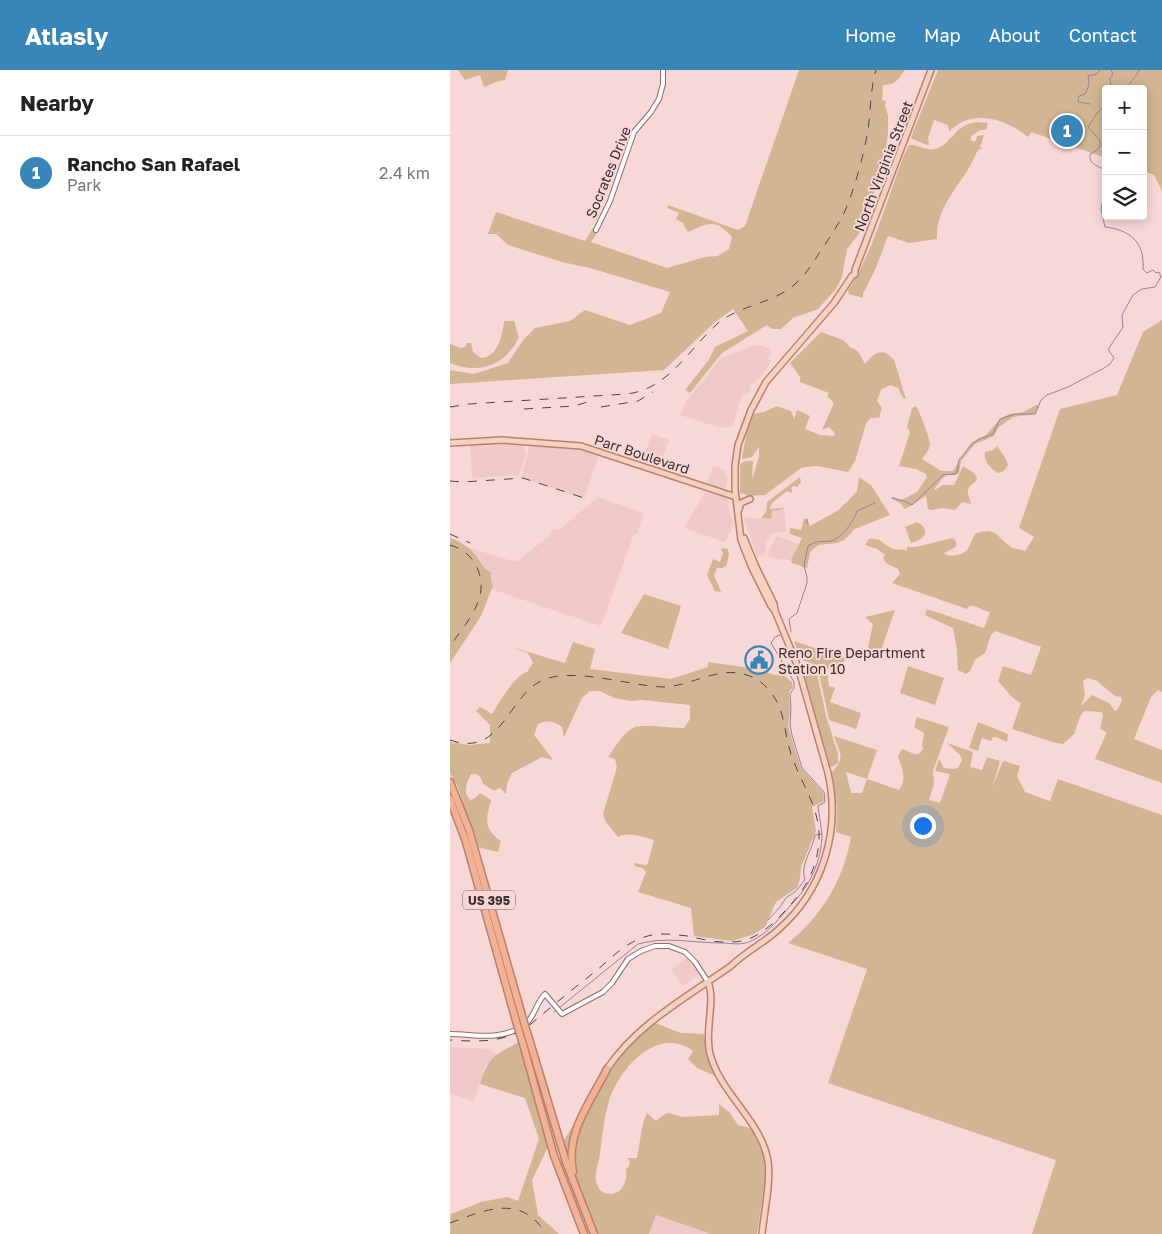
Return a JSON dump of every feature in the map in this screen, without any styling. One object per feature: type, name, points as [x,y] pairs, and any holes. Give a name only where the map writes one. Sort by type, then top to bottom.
[{"type":"highway","name":"US 395","points":[[450,782],[469,830],[520,1020]]},
{"type":"highway","name":"US 395","points":[[450,799],[466,842],[527,1043],[562,1150],[594,1234]]},
{"type":"highway","name":"US 395","points":[[527,1043],[554,1156],[584,1234]]},
{"type":"highway","points":[[584,1209],[573,1171],[572,1142],[577,1124],[607,1069]]},
{"type":"main road","name":"North Virginia Street","points":[[607,1069],[623,1047],[642,1028],[773,935],[797,911],[818,879],[826,857],[830,839],[833,805],[828,774],[798,667],[775,611],[774,604],[742,536],[736,497],[736,470],[742,446],[740,442],[751,410],[766,382],[834,303],[855,270],[932,70]]},
{"type":"main road","name":"Parr Boulevard","points":[[450,443],[502,440],[581,446],[736,497]]},
{"type":"main road","points":[[724,494],[731,489],[736,478]]},
{"type":"main road","points":[[738,515],[741,503],[750,499]]},
{"type":"main road","points":[[717,976],[712,984],[707,1033],[712,1061],[721,1080],[756,1130],[763,1143],[767,1157],[769,1176],[762,1234]]},
{"type":"main road","points":[[708,982],[711,993]]},
{"type":"main road","points":[[698,989],[705,988],[711,993]]},
{"type":"street","name":"Socrates Drive","points":[[596,230],[610,201],[634,132],[651,112],[658,99],[663,84],[663,70]]},
{"type":"street","points":[[450,1034],[487,1036],[510,1032],[530,1020],[545,994],[562,1014],[603,992],[612,984],[628,959],[641,951],[655,946],[669,946],[685,952],[695,962],[708,982]]},
{"type":"shaded area","points":[[458,70],[508,70],[505,80],[484,87],[480,75],[465,80]]},
{"type":"shaded area","points":[[799,70],[905,70],[896,81],[883,85],[882,100],[886,101],[885,106],[888,115],[888,133],[884,162],[876,176],[877,182],[868,215],[859,234],[847,249],[842,277],[836,289],[818,309],[793,318],[781,329],[772,329],[767,325],[722,353],[690,393],[685,390],[708,361],[715,347],[748,331],[733,309],[714,323],[664,370],[450,384],[450,370],[474,374],[508,363],[523,340],[535,328],[570,321],[585,310],[630,325],[661,313],[670,292],[508,245],[496,234],[488,234],[496,212],[585,241],[593,228],[598,231],[591,242],[667,268],[705,257],[718,256],[729,249],[732,237],[721,227],[712,224],[701,226],[688,232],[683,223],[676,219],[679,213],[667,208],[668,205],[738,230],[745,226]]},
{"type":"shaded area","points":[[938,70],[1162,70],[1162,191],[1154,175],[1147,172],[1147,85],[1102,85],[1102,157],[1031,132],[1028,137],[1009,125],[988,118],[967,120],[949,132],[948,125],[934,120],[928,138],[929,145],[911,137]]},
{"type":"shaded area","points":[[977,122],[988,123],[986,130],[980,130],[971,136],[971,140],[974,142],[977,136],[984,135],[980,147],[983,148],[978,150],[969,168],[946,203],[939,220],[937,239],[909,243],[888,236],[863,298],[849,294],[848,290],[865,260],[909,145],[928,149],[941,147],[963,127]]},
{"type":"shaded area","points":[[1162,320],[1162,692],[1158,690],[1151,697],[1134,739],[1162,750],[1162,783],[1095,759],[1106,734],[1106,732],[1100,729],[1102,712],[1084,711],[1074,734],[1063,744],[1012,729],[1021,703],[1011,696],[998,681],[1003,666],[1031,675],[1041,647],[995,631],[991,635],[985,653],[975,660],[970,671],[966,674],[958,670],[953,628],[925,615],[927,609],[984,628],[990,612],[972,606],[969,606],[967,609],[892,583],[900,574],[898,569],[886,563],[883,558],[885,555],[877,549],[865,545],[869,539],[877,539],[893,549],[907,551],[907,547],[916,547],[952,538],[957,545],[944,553],[953,556],[967,550],[975,534],[988,531],[996,534],[1013,548],[1025,551],[1034,537],[1019,528],[1060,409],[1117,395],[1143,332]],"holes":[[[1088,678],[1097,681],[1115,696],[1121,697],[1122,701],[1117,710],[1115,711],[1109,703],[1092,695],[1081,706],[1085,695],[1083,681]]]},
{"type":"shaded area","points":[[504,321],[514,321],[519,337],[507,355],[499,361],[481,367],[471,368],[450,363],[450,344],[461,348],[465,347],[467,343],[471,343],[473,352],[481,358],[491,354],[501,339]]},
{"type":"shaded area","points":[[821,332],[843,340],[858,352],[865,364],[878,353],[886,353],[890,356],[894,360],[906,399],[903,398],[898,388],[890,385],[881,390],[877,401],[882,408],[879,418],[871,418],[867,422],[855,461],[848,472],[817,466],[806,467],[801,468],[765,495],[747,496],[740,493],[740,464],[746,461],[753,461],[752,480],[759,456],[759,447],[752,457],[743,459],[742,457],[747,432],[754,414],[777,406],[791,411],[794,419],[797,410],[810,416],[805,429],[820,435],[834,436],[835,433],[829,427],[822,430],[834,403],[827,396],[829,393],[800,382],[800,377],[790,363]]},
{"type":"shaded area","points":[[756,345],[763,346],[771,351],[768,359],[771,361],[760,378],[749,386],[750,393],[742,395],[733,426],[721,428],[680,415],[685,403],[721,358]]},
{"type":"shaded area","points":[[1036,405],[1039,406],[1036,414],[1013,417],[998,428],[994,436],[975,444],[961,461],[959,473],[956,475],[946,475],[933,491],[943,485],[954,485],[963,466],[977,477],[976,481],[968,489],[971,504],[962,502],[955,510],[942,508],[932,510],[928,509],[926,496],[905,509],[893,499],[893,497],[902,500],[917,492],[927,477],[926,474],[916,469],[899,466],[910,432],[907,427],[912,408],[916,406],[930,441],[929,448],[922,459],[941,471],[953,471],[971,443],[986,435],[1001,418],[1010,414],[1024,412]]},
{"type":"shaded area","points":[[652,434],[669,440],[662,460],[644,456]]},
{"type":"shaded area","points":[[470,442],[525,442],[524,452],[526,453],[519,475],[472,478]]},
{"type":"shaded area","points":[[531,442],[581,446],[600,451],[584,499],[521,477]]},
{"type":"shaded area","points":[[997,446],[1008,465],[1004,471],[998,473],[985,459],[985,452],[993,450]]},
{"type":"shaded area","points":[[713,466],[725,470],[725,476],[728,477],[725,488],[721,489],[707,483]]},
{"type":"shaded area","points":[[800,477],[801,482],[797,487],[793,486],[791,489],[792,493],[787,491],[772,503],[770,508],[783,509],[772,511],[771,519],[761,518],[766,512],[767,502]]},
{"type":"shaded area","points":[[859,477],[871,485],[890,515],[855,529],[844,540],[837,543],[819,545],[810,553],[807,568],[792,563],[791,560],[802,538],[790,534],[790,528],[801,530],[804,519],[802,518],[807,519],[810,526],[837,511],[857,491]]},
{"type":"shaded area","points":[[706,491],[728,499],[730,516],[734,525],[725,542],[684,528]]},
{"type":"shaded area","points":[[598,497],[644,513],[637,534],[634,534],[601,626],[491,589],[493,587],[491,572],[483,568],[470,548],[516,562],[550,535],[552,530],[560,529]]},
{"type":"shaded area","points":[[784,507],[786,529],[784,532],[772,533],[769,541],[765,540],[766,551],[764,555],[757,557],[744,517],[770,519],[769,509]]},
{"type":"shaded area","points":[[917,522],[922,525],[925,531],[920,540],[911,543],[905,527]]},
{"type":"shaded area","points":[[776,536],[799,545],[791,560],[767,556]]},
{"type":"shaded area","points":[[450,538],[461,543],[475,554],[484,568],[491,572],[493,586],[481,616],[450,663]]},
{"type":"shaded area","points":[[722,548],[728,549],[729,555],[726,566],[717,568],[714,575],[721,592],[715,591],[707,575],[713,559],[720,562],[723,552]]},
{"type":"shaded area","points":[[644,594],[681,606],[668,649],[621,633]]},
{"type":"shaded area","points":[[895,610],[879,656],[867,652],[873,624],[865,617]]},
{"type":"shaded area","points":[[794,641],[845,658],[841,671],[801,660]]},
{"type":"shaded area","points":[[573,642],[595,649],[590,669],[671,679],[708,667],[708,662],[757,669],[774,675],[782,674],[792,682],[793,687],[789,692],[790,711],[788,726],[801,768],[823,792],[824,801],[812,807],[816,831],[801,867],[797,888],[776,902],[765,927],[752,935],[732,941],[694,936],[691,908],[638,892],[646,872],[642,868],[635,866],[634,863],[646,865],[648,863],[654,840],[631,835],[618,837],[606,822],[603,814],[617,767],[615,759],[608,757],[620,740],[631,729],[639,726],[684,728],[690,719],[690,705],[642,700],[631,701],[614,698],[600,691],[590,691],[582,698],[564,737],[562,727],[556,723],[544,722],[538,724],[534,735],[552,760],[542,757],[512,773],[507,784],[506,794],[500,788],[494,791],[483,784],[477,774],[471,774],[466,787],[466,793],[470,800],[480,793],[491,800],[487,823],[491,832],[501,841],[498,852],[477,847],[458,787],[450,773],[450,742],[469,745],[490,743],[490,725],[476,711],[480,707],[492,714],[512,684],[522,674],[527,672],[533,663],[528,653],[511,647],[565,663]]},
{"type":"shaded area","points":[[808,665],[816,669],[826,716],[838,754],[838,763],[832,767],[830,766],[802,669],[802,666]]},
{"type":"shaded area","points":[[908,666],[944,678],[935,705],[900,693]]},
{"type":"shaded area","points":[[818,669],[827,672],[829,686],[835,688],[830,702],[861,713],[856,729],[829,720]]},
{"type":"shaded area","points":[[917,717],[949,727],[933,771],[934,784],[929,800],[940,803],[950,774],[935,771],[939,759],[944,768],[953,769],[958,768],[962,760],[960,755],[947,743],[973,752],[970,767],[982,770],[987,757],[1000,761],[992,788],[1004,761],[1020,766],[1017,776],[1025,792],[1050,801],[1058,779],[1162,815],[1162,1234],[1032,1234],[1056,1160],[828,1083],[867,969],[788,943],[800,933],[821,909],[837,882],[848,853],[851,837],[836,832],[837,808],[832,772],[839,763],[840,751],[834,736],[877,750],[867,779],[899,790],[903,782],[902,769],[898,757],[901,750],[919,754],[923,749],[924,733],[914,727]],"holes":[[[846,772],[867,779],[862,793],[851,793]]]},
{"type":"shaded area","points":[[978,722],[1008,734],[1007,742],[996,737],[993,737],[991,741],[982,738],[978,751],[969,748]]},
{"type":"shaded area","points":[[688,957],[700,974],[683,986],[671,969]]},
{"type":"shaded area","points":[[655,1023],[681,1033],[704,1034],[708,1060],[715,1076],[697,1068],[688,1059],[693,1051],[679,1044],[666,1043],[653,1047],[641,1054],[630,1064],[614,1089],[607,1107],[596,1173],[599,1189],[602,1192],[611,1194],[619,1191],[624,1185],[626,1181],[626,1168],[629,1167],[630,1161],[627,1158],[637,1158],[643,1123],[647,1113],[656,1121],[665,1114],[670,1113],[682,1117],[719,1115],[719,1104],[730,1113],[738,1125],[753,1129],[764,1157],[765,1182],[757,1234],[711,1234],[656,1215],[649,1234],[597,1234],[562,1143],[618,1055]]},
{"type":"shaded area","points":[[519,1042],[548,1147],[532,1180],[538,1215],[559,1234],[450,1234],[451,1214],[481,1202],[507,1197],[518,1201],[539,1139],[525,1098],[480,1084],[490,1062],[498,1054]]},
{"type":"shaded area","points":[[450,1047],[489,1049],[497,1055],[484,1068],[474,1102],[450,1093]]},
{"type":"shaded area","points":[[656,1215],[711,1234],[649,1234]]},
{"type":"waterway","points":[[1090,104],[1078,102],[1079,96],[1085,94],[1089,85],[1088,76],[1097,74],[1100,70]]},
{"type":"waterway","points":[[1111,70],[1113,74],[1110,78],[1111,85]]},
{"type":"waterway","points":[[1129,85],[1139,70]]},
{"type":"waterway","points":[[1102,108],[1088,127],[1099,139],[1101,145],[1090,154],[1091,160],[1103,169],[1105,175]]},
{"type":"waterway","points":[[1102,204],[1102,214]]},
{"type":"waterway","points":[[892,498],[912,505],[943,475],[955,474],[959,460],[972,444],[979,439],[993,434],[1000,419],[1015,414],[1035,414],[1041,400],[1047,395],[1068,387],[1110,364],[1114,358],[1109,348],[1123,327],[1122,315],[1133,295],[1142,289],[1155,287],[1161,277],[1159,272],[1156,273],[1153,270],[1147,273],[1143,269],[1141,251],[1129,234],[1105,227],[1103,220]]},
{"type":"waterway","points":[[791,632],[789,619],[797,613],[807,583],[804,566],[808,546],[817,542],[835,540],[847,529],[857,511],[875,503]]},
{"type":"waterway","points":[[768,920],[786,898],[796,891],[805,880],[805,863],[815,835],[822,834],[818,806],[825,802],[824,792],[802,768],[792,735],[790,725],[790,694],[794,688],[794,682],[771,643],[775,637],[780,635]]},
{"type":"waterway","points":[[554,1012],[638,944],[659,940],[740,944],[757,938],[774,924],[805,888],[817,863],[822,834]]},
{"type":"railway","points":[[450,407],[469,404],[626,394],[641,391],[666,377],[717,324],[735,313],[776,296],[794,285],[807,271],[830,236],[842,217],[850,198],[858,175],[866,140],[876,70]]},
{"type":"railway","points":[[601,407],[638,401],[653,392]]},
{"type":"railway","points":[[524,409],[575,406],[593,400]]},
{"type":"railway","points":[[450,481],[463,482],[523,478],[584,498]]},
{"type":"railway","points":[[450,534],[470,543]]},
{"type":"railway","points":[[450,545],[463,551],[470,557],[476,565],[481,581],[481,591],[474,611],[450,646]]},
{"type":"railway","points":[[450,740],[467,743],[481,741],[492,734],[528,690],[539,682],[552,677],[566,675],[582,676],[663,687],[674,686],[718,674],[741,673],[759,681],[768,689],[779,706],[791,754],[812,802],[818,821],[819,832],[816,858],[807,882],[784,912],[761,933],[752,938],[732,942],[669,934],[647,936],[623,948],[522,1030],[512,1035],[492,1040],[450,1040]]},
{"type":"railway","points":[[450,1223],[489,1210],[514,1209],[525,1213],[536,1221],[546,1234]]},
{"type":"place","name":"Rancho San Rafael","points":[[1067,131]]},
{"type":"place","name":"Reno Fire Department Station 10","points":[[759,660]]}]
